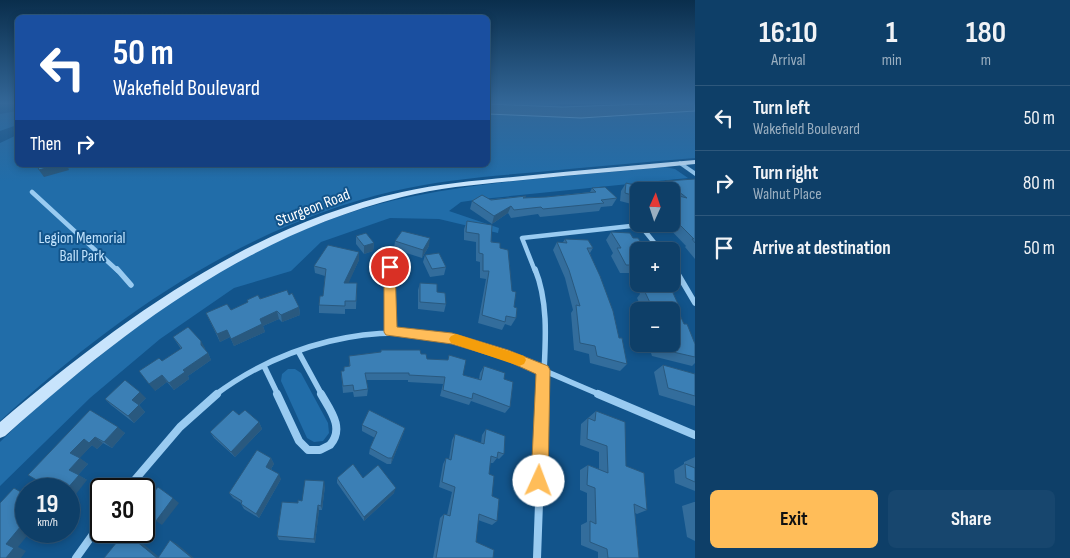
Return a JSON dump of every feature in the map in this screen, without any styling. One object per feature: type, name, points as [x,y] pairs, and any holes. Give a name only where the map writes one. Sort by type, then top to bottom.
[{"type":"main road","name":"Sturgeon Road","points":[[0,431],[52,385],[140,318],[229,261],[303,226],[372,202],[452,185],[695,162]]},
{"type":"street","points":[[680,163],[695,174]]},
{"type":"street","points":[[32,192],[124,276],[131,285]]},
{"type":"street","points":[[537,558],[546,322],[538,277],[522,238],[640,225],[654,242]]},
{"type":"street","points":[[390,267],[390,332]]},
{"type":"street","points":[[680,276],[695,303]]},
{"type":"street","points":[[136,478],[163,443],[215,396],[242,376],[298,351],[326,342],[348,336],[390,332],[452,338],[508,355],[695,435]]},
{"type":"street","points":[[264,366],[299,440],[308,450],[322,450],[333,443],[336,437],[337,424],[298,351]]},
{"type":"street","points":[[76,558],[90,538]]},
{"type":"green space","name":"Legion Memorial Ball Park","points":[[490,129],[695,129],[695,158],[484,177],[430,184],[394,191],[338,207],[284,227],[232,252],[182,280],[134,312],[88,346],[0,421],[0,143],[15,136],[15,167],[490,167]]},
{"type":"green space","points":[[665,167],[675,169],[688,178],[630,182],[630,184],[482,199],[461,202],[449,211],[499,228],[498,233],[439,219],[390,218],[321,242],[291,271],[234,288],[160,339],[90,398],[0,486],[0,442],[85,367],[166,305],[219,272],[276,242],[365,208],[428,193],[530,179]]},
{"type":"green space","points":[[288,369],[295,369],[301,373],[328,423],[329,433],[323,441],[314,442],[307,438],[281,381],[282,374]]},
{"type":"building","points":[[38,167],[49,167],[39,170]]},
{"type":"building","points":[[695,179],[695,243],[692,239],[694,239],[680,225],[680,196],[687,198],[680,193],[680,182],[665,181]]},
{"type":"building","points":[[626,183],[630,184],[630,194],[625,193]]},
{"type":"building","points":[[605,187],[617,198],[601,200],[604,203],[543,209],[541,207],[514,210],[511,206],[494,216],[472,201],[482,195],[491,200],[526,196],[523,198],[546,197],[596,192],[592,188]]},
{"type":"building","points":[[467,221],[492,225],[491,242],[500,243],[500,248],[508,250],[512,291],[516,292],[514,307],[517,308],[516,318],[506,316],[505,322],[482,315],[489,271],[483,271],[483,254],[479,253],[479,234],[466,232]]},
{"type":"building","points":[[402,231],[430,238],[423,250],[395,241]]},
{"type":"building","points":[[611,232],[630,233],[633,238],[638,238],[641,242],[630,242],[630,265],[626,265],[617,248],[621,248]]},
{"type":"building","points":[[366,233],[374,243],[364,246],[356,236]]},
{"type":"building","points":[[565,239],[588,240],[593,248],[587,248],[613,311],[619,338],[622,338],[627,364],[597,356],[595,346],[580,343],[576,305],[580,306],[569,270],[557,242],[567,243]]},
{"type":"building","points":[[328,245],[359,252],[344,283],[357,283],[356,301],[345,301],[345,306],[319,305],[320,296],[323,296],[326,269],[314,266]]},
{"type":"building","points":[[439,253],[446,267],[432,269],[425,255]]},
{"type":"building","points":[[420,283],[437,284],[437,292],[445,293],[446,304],[420,302]]},
{"type":"building","points":[[287,290],[289,295],[292,293],[299,307],[281,315],[277,311],[260,319],[262,324],[231,339],[227,330],[217,334],[206,313],[227,304],[231,310],[258,295],[260,299]]},
{"type":"building","points":[[645,292],[673,292],[677,302],[650,302]]},
{"type":"building","points":[[680,315],[684,324],[687,324],[695,344],[695,357],[673,352],[680,352]]},
{"type":"building","points":[[188,327],[201,341],[201,345],[208,353],[183,370],[185,372],[169,383],[162,375],[149,384],[139,371],[159,358],[162,361],[182,348],[173,337]]},
{"type":"building","points":[[381,350],[420,350],[421,354],[426,354],[427,359],[448,360],[449,355],[466,360],[463,375],[481,380],[484,366],[505,373],[504,379],[513,382],[510,407],[473,393],[472,399],[443,390],[445,377],[409,375],[409,373],[365,373],[368,389],[354,391],[353,385],[343,386],[341,371],[344,371],[344,367],[350,366],[349,356],[381,352]]},
{"type":"building","points":[[663,365],[695,374],[695,396],[668,388]]},
{"type":"building","points":[[125,380],[140,392],[132,400],[139,405],[128,416],[105,399]]},
{"type":"building","points":[[90,410],[118,427],[104,442],[95,437],[89,443],[84,439],[70,453],[80,458],[69,470],[79,475],[76,478],[33,478],[28,475]]},
{"type":"building","points":[[233,410],[239,415],[245,410],[259,422],[231,452],[210,432]]},
{"type":"building","points":[[369,410],[405,428],[392,458],[388,458],[370,448],[377,432],[362,425]]},
{"type":"building","points":[[596,411],[625,422],[626,466],[644,473],[647,510],[634,504],[639,558],[608,558],[607,549],[590,542],[590,521],[596,524],[595,488],[587,485],[588,465],[608,473],[607,446],[587,439],[588,418],[595,421]]},
{"type":"building","points":[[486,429],[505,436],[504,454],[498,452],[497,458],[491,456],[489,474],[494,476],[492,496],[499,499],[497,521],[479,514],[476,542],[494,550],[493,558],[436,558],[444,514],[450,516],[455,487],[442,482],[446,458],[451,460],[455,434],[484,444]]},
{"type":"building","points":[[257,450],[271,458],[266,467],[279,474],[256,514],[241,504],[242,501],[229,493]]},
{"type":"building","points":[[353,464],[363,478],[378,465],[396,488],[364,517],[337,478]]},
{"type":"building","points":[[685,464],[695,468],[695,482],[686,478]]},
{"type":"building","points":[[305,480],[324,481],[321,506],[318,505],[314,539],[277,536],[282,502],[298,503],[298,500],[302,501]]},
{"type":"building","points":[[158,487],[173,498],[156,521],[155,520],[155,491]]},
{"type":"building","points":[[15,489],[15,533],[6,544],[14,548],[6,558],[0,558],[0,503]]},
{"type":"building","points":[[170,540],[192,558],[158,558]]},
{"type":"building","points":[[116,543],[139,543],[157,558],[104,558]]},
{"type":"slow traffic","points":[[456,339],[519,360]]},
{"type":"route","points":[[390,267],[390,332],[452,338],[508,355],[543,370],[539,481]]}]
